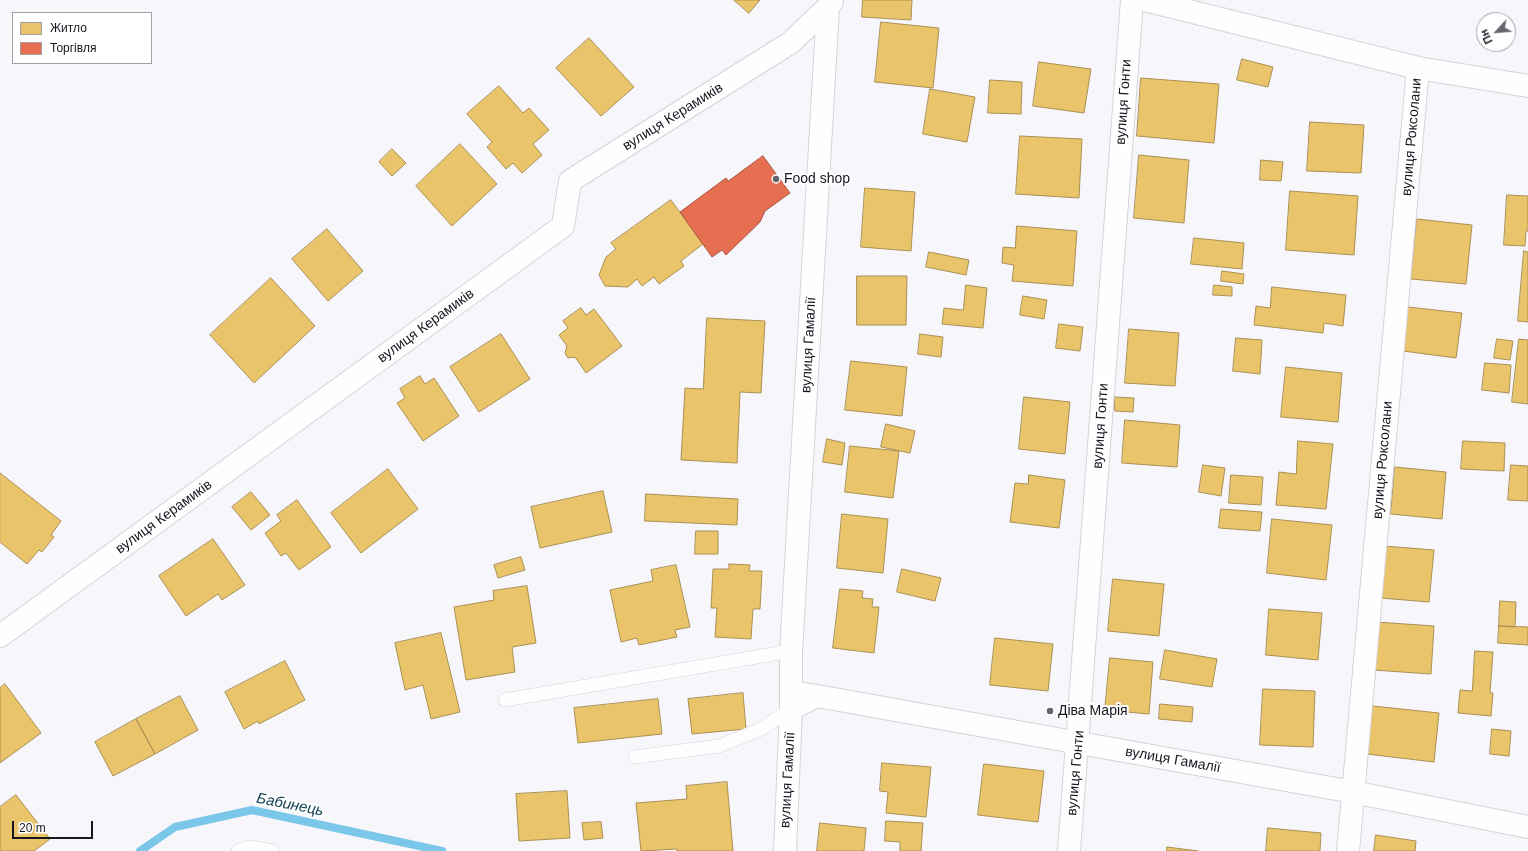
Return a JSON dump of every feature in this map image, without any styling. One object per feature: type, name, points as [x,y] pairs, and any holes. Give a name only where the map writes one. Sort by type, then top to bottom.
[{"type":"street","name":"вулиця Гонти","points":[[1069,851],[1132,0]]},
{"type":"street","points":[[1145,0],[1418,68],[1528,86]]},
{"type":"street","name":"вулиця Гамалії","points":[[785,851],[791,700],[791,651],[831,4]]},
{"type":"street","name":"вулиця Керамиків","points":[[0,636],[562,226],[570,181],[790,43],[831,4]]},
{"type":"street","name":"вулиця Роксолани","points":[[1348,851],[1418,68]]},
{"type":"street","name":"вулиця Гамалії","points":[[791,700],[817,696],[1353,792],[1528,827]]},
{"type":"lane","points":[[505,700],[791,651]]},
{"type":"lane","points":[[635,757],[719,746],[761,729],[791,700]]},
{"type":"lane","points":[[238,851],[250,848],[272,851]]},
{"type":"building: Житло","points":[[734,0],[760,0],[749,13]]},
{"type":"building: Житло","points":[[863,0],[912,0],[911,20],[862,17]]},
{"type":"building: Житло","points":[[881,22],[939,28],[933,88],[875,82]]},
{"type":"building: Житло","points":[[589,38],[634,87],[601,116],[556,68]]},
{"type":"building: Житло","points":[[1242,59],[1273,67],[1268,87],[1237,80]]},
{"type":"building: Житло","points":[[1039,62],[1091,69],[1084,113],[1033,106]]},
{"type":"building: Житло","points":[[1141,78],[1219,84],[1214,143],[1137,136]]},
{"type":"building: Житло","points":[[990,80],[1022,82],[1021,114],[988,113]]},
{"type":"building: Житло","points":[[499,86],[523,113],[529,108],[549,130],[533,144],[542,155],[522,173],[513,163],[506,169],[487,147],[492,142],[467,114]]},
{"type":"building: Житло","points":[[930,89],[975,97],[967,142],[923,134]]},
{"type":"building: Житло","points":[[1310,122],[1364,125],[1361,173],[1307,171]]},
{"type":"building: Житло","points":[[1020,136],[1082,139],[1079,198],[1016,194]]},
{"type":"building: Житло","points":[[460,144],[497,184],[452,226],[416,186]]},
{"type":"building: Житло","points":[[392,149],[406,163],[392,176],[379,162]]},
{"type":"building: Житло","points":[[1139,155],[1189,160],[1184,223],[1134,218]]},
{"type":"building: Житло","points":[[1261,160],[1283,162],[1281,181],[1260,180]]},
{"type":"building: Житло","points":[[865,188],[915,192],[911,251],[861,247]]},
{"type":"building: Житло","points":[[1290,191],[1358,196],[1354,255],[1286,250]]},
{"type":"building: Житло","points":[[1507,195],[1528,196],[1528,231],[1526,231],[1525,246],[1504,245]]},
{"type":"building: Житло","points":[[671,200],[703,244],[681,261],[684,266],[659,284],[654,277],[642,286],[637,279],[628,287],[605,286],[599,275],[606,257],[616,249],[611,243]]},
{"type":"building: Житло","points":[[1417,219],[1472,225],[1466,284],[1411,279]]},
{"type":"building: Житло","points":[[1017,226],[1077,231],[1073,286],[1012,281],[1014,265],[1002,263],[1003,247],[1015,248]]},
{"type":"building: Житло","points":[[327,229],[363,271],[328,301],[292,259]]},
{"type":"building: Житло","points":[[1194,238],[1244,243],[1242,269],[1191,264]]},
{"type":"building: Житло","points":[[1524,251],[1528,252],[1528,322],[1518,321]]},
{"type":"building: Житло","points":[[929,252],[969,260],[966,275],[926,267]]},
{"type":"building: Житло","points":[[1222,271],[1244,274],[1243,284],[1221,281]]},
{"type":"building: Житло","points":[[857,276],[907,276],[906,325],[857,325]]},
{"type":"building: Житло","points":[[271,278],[315,326],[254,383],[210,335]]},
{"type":"building: Житло","points":[[966,285],[987,288],[983,328],[942,324],[944,308],[963,310]]},
{"type":"building: Житло","points":[[1214,285],[1232,287],[1232,296],[1213,295]]},
{"type":"building: Житло","points":[[1272,287],[1346,295],[1343,326],[1324,323],[1323,333],[1254,325],[1256,306],[1270,308]]},
{"type":"building: Житло","points":[[1023,296],[1047,300],[1044,319],[1020,315]]},
{"type":"building: Житло","points":[[1408,307],[1462,313],[1456,358],[1403,351]]},
{"type":"building: Житло","points":[[581,308],[586,315],[594,309],[622,346],[586,373],[575,357],[568,358],[565,353],[567,346],[559,335],[568,328],[563,321]]},
{"type":"building: Житло","points":[[707,318],[765,321],[761,393],[740,392],[737,463],[681,460],[685,388],[703,389]]},
{"type":"building: Житло","points":[[1059,324],[1083,327],[1080,351],[1056,348]]},
{"type":"building: Житло","points":[[1129,329],[1179,333],[1175,386],[1125,383]]},
{"type":"building: Житло","points":[[501,334],[530,379],[479,412],[450,367]]},
{"type":"building: Житло","points":[[920,334],[943,337],[941,357],[918,354]]},
{"type":"building: Житло","points":[[1236,338],[1262,340],[1260,374],[1233,371]]},
{"type":"building: Житло","points":[[1497,339],[1513,341],[1510,360],[1494,358]]},
{"type":"building: Житло","points":[[1519,339],[1528,340],[1528,404],[1512,402]]},
{"type":"building: Житло","points":[[851,361],[907,367],[902,416],[845,410]]},
{"type":"building: Житло","points":[[1485,363],[1511,365],[1509,393],[1482,390]]},
{"type":"building: Житло","points":[[1286,367],[1342,373],[1338,422],[1281,417]]},
{"type":"building: Житло","points":[[420,376],[425,384],[434,378],[459,416],[423,441],[397,403],[405,398],[400,389]]},
{"type":"building: Житло","points":[[1024,397],[1070,402],[1065,454],[1019,449]]},
{"type":"building: Житло","points":[[1115,397],[1134,398],[1133,412],[1115,411]]},
{"type":"building: Житло","points":[[1125,420],[1180,425],[1177,467],[1122,463]]},
{"type":"building: Житло","points":[[886,424],[915,431],[910,453],[881,447]]},
{"type":"building: Житло","points":[[827,439],[845,443],[842,465],[823,462]]},
{"type":"building: Житло","points":[[1298,441],[1333,444],[1326,509],[1276,505],[1279,472],[1296,474]]},
{"type":"building: Житло","points":[[1463,441],[1505,443],[1504,471],[1461,469]]},
{"type":"building: Житло","points":[[850,446],[899,451],[893,498],[845,492]]},
{"type":"building: Житло","points":[[1203,465],[1225,468],[1221,496],[1199,492]]},
{"type":"building: Житло","points":[[1511,465],[1528,466],[1528,501],[1508,500]]},
{"type":"building: Житло","points":[[1395,467],[1446,472],[1442,519],[1391,514]]},
{"type":"building: Житло","points":[[388,469],[418,509],[361,553],[331,513]]},
{"type":"building: Житло","points":[[0,473],[61,521],[51,535],[54,537],[42,552],[39,550],[27,564],[0,542]]},
{"type":"building: Житло","points":[[1029,475],[1065,480],[1059,528],[1010,522],[1015,483],[1028,484]]},
{"type":"building: Житло","points":[[1231,475],[1263,477],[1261,505],[1229,503]]},
{"type":"building: Житло","points":[[603,491],[612,532],[540,548],[531,507]]},
{"type":"building: Житло","points":[[251,492],[270,515],[251,530],[232,507]]},
{"type":"building: Житло","points":[[646,494],[738,499],[737,525],[645,521]]},
{"type":"building: Житло","points":[[297,500],[331,547],[299,570],[286,553],[281,556],[265,533],[281,521],[277,515]]},
{"type":"building: Житло","points":[[1221,509],[1262,512],[1260,531],[1219,528]]},
{"type":"building: Житло","points":[[842,514],[888,519],[883,573],[837,568]]},
{"type":"building: Житло","points":[[1272,519],[1332,525],[1326,580],[1267,573]]},
{"type":"building: Житло","points":[[696,531],[718,531],[718,554],[695,554]]},
{"type":"building: Житло","points":[[213,539],[245,585],[222,600],[218,594],[186,616],[159,576]]},
{"type":"building: Житло","points":[[1384,546],[1434,550],[1429,602],[1380,598]]},
{"type":"building: Житло","points":[[521,557],[525,570],[498,578],[494,565]]},
{"type":"building: Житло","points":[[729,564],[750,565],[749,571],[762,571],[760,609],[753,609],[751,639],[715,637],[717,608],[711,608],[713,569],[729,569]]},
{"type":"building: Житло","points":[[676,565],[690,627],[675,630],[677,637],[639,645],[637,638],[621,642],[610,590],[653,581],[651,570]]},
{"type":"building: Житло","points":[[902,569],[941,578],[935,601],[897,592]]},
{"type":"building: Житло","points":[[1113,579],[1164,584],[1159,636],[1108,631]]},
{"type":"building: Житло","points":[[527,586],[536,643],[512,647],[515,672],[466,680],[454,607],[494,600],[493,591]]},
{"type":"building: Житло","points":[[840,589],[863,591],[862,598],[873,599],[872,607],[879,607],[874,653],[833,648]]},
{"type":"building: Житло","points":[[1500,601],[1516,602],[1515,627],[1499,626]]},
{"type":"building: Житло","points":[[1269,609],[1322,613],[1318,660],[1266,655]]},
{"type":"building: Житло","points":[[1376,622],[1434,626],[1431,674],[1373,670]]},
{"type":"building: Житло","points":[[1499,626],[1528,627],[1528,645],[1498,643]]},
{"type":"building: Житло","points":[[441,633],[460,712],[431,719],[423,685],[405,690],[395,643]]},
{"type":"building: Житло","points":[[995,638],[1053,644],[1048,691],[990,685]]},
{"type":"building: Житло","points":[[1165,650],[1217,659],[1212,687],[1160,679]]},
{"type":"building: Житло","points":[[1475,651],[1493,652],[1490,693],[1493,693],[1491,716],[1458,713],[1460,690],[1472,691]]},
{"type":"building: Житло","points":[[1110,658],[1153,662],[1149,714],[1105,710]]},
{"type":"building: Житло","points":[[285,661],[305,700],[259,724],[258,721],[244,729],[225,692]]},
{"type":"building: Житло","points":[[5,684],[41,733],[0,763],[0,688]]},
{"type":"building: Житло","points":[[1263,689],[1315,691],[1313,747],[1260,745]]},
{"type":"building: Житло","points":[[743,693],[746,729],[692,734],[688,699]]},
{"type":"building: Житло","points":[[180,696],[198,730],[155,754],[136,719]]},
{"type":"building: Житло","points":[[658,699],[662,734],[578,743],[574,708]]},
{"type":"building: Житло","points":[[1160,704],[1193,707],[1192,722],[1159,719]]},
{"type":"building: Житло","points":[[1373,706],[1439,713],[1434,762],[1367,754]]},
{"type":"building: Житло","points":[[136,719],[155,754],[113,776],[95,742]]},
{"type":"building: Житло","points":[[1492,729],[1511,731],[1509,756],[1490,754]]},
{"type":"building: Житло","points":[[882,763],[931,767],[926,817],[886,813],[888,792],[880,791]]},
{"type":"building: Житло","points":[[984,764],[1044,771],[1038,822],[978,815]]},
{"type":"building: Житло","points":[[727,782],[733,851],[677,851],[677,849],[641,851],[636,803],[687,799],[686,786]]},
{"type":"building: Житло","points":[[567,791],[570,838],[519,841],[516,794]]},
{"type":"building: Житло","points":[[16,795],[50,839],[34,851],[0,851],[0,807]]},
{"type":"building: Житло","points":[[886,821],[923,823],[921,851],[900,851],[900,842],[885,841]]},
{"type":"building: Житло","points":[[601,822],[603,838],[584,840],[582,823]]},
{"type":"building: Житло","points":[[820,823],[866,828],[864,851],[817,851]]},
{"type":"building: Житло","points":[[1268,828],[1321,833],[1320,851],[1266,851]]},
{"type":"building: Житло","points":[[1376,835],[1416,841],[1415,851],[1374,851]]},
{"type":"building: Житло","points":[[1167,847],[1198,851],[1167,851]]},
{"type":"building: Торгівля","points":[[763,156],[790,193],[765,211],[760,222],[726,255],[722,250],[712,257],[680,212],[726,178],[728,181]]},
{"type":"waterway","name":"Бабинець","points":[[140,851],[175,827],[252,810],[442,851]]},
{"type":"place","name":"Food shop","points":[[776,179]]},
{"type":"place","name":"Діва Марія","points":[[1050,711]]}]
